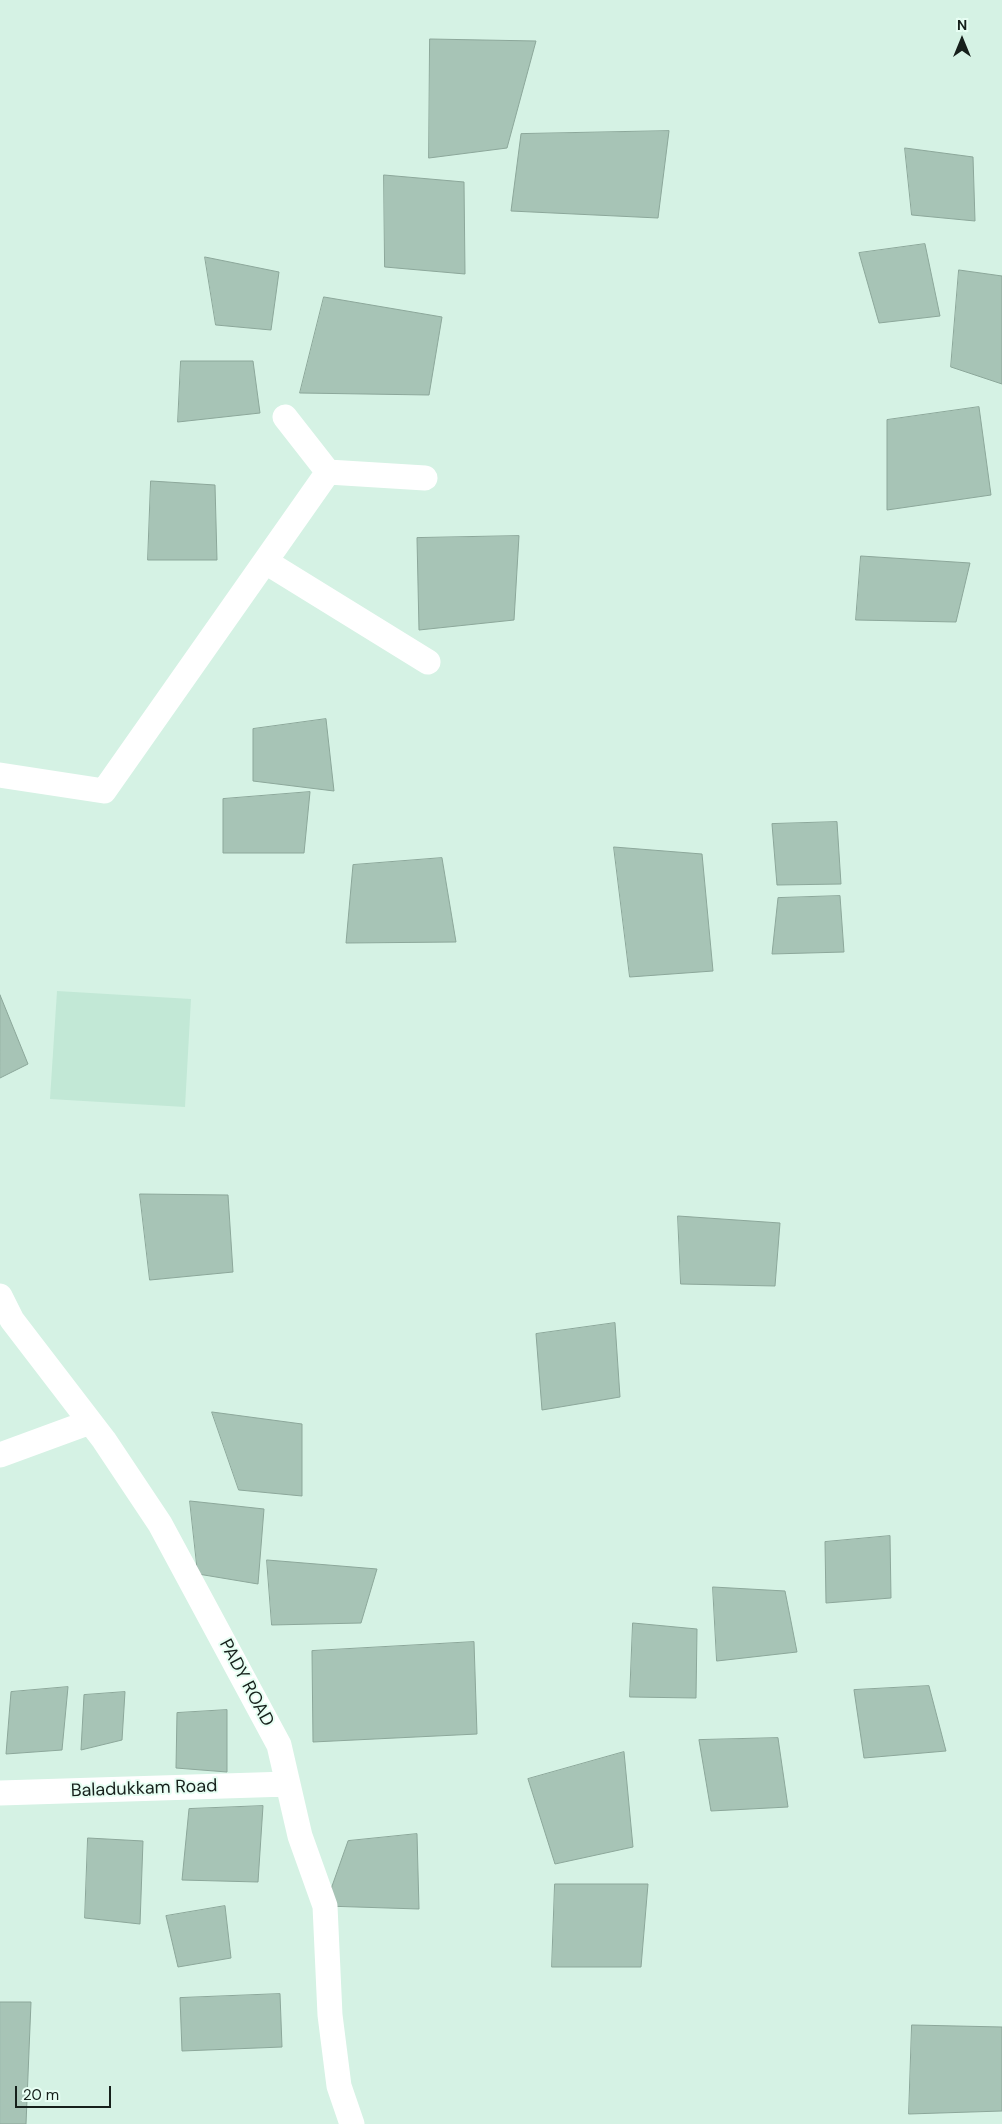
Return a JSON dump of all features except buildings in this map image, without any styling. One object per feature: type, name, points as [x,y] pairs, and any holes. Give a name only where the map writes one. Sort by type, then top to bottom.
[{"type":"street","points":[[284,417],[328,472],[425,478]]},
{"type":"street","points":[[0,776],[104,791],[328,472]]},
{"type":"street","points":[[266,562],[428,662]]},
{"type":"street","name":"PADY ROAD","points":[[0,1296],[12,1320],[90,1422],[160,1524],[279,1745],[300,1836],[325,1906],[330,2015],[339,2086],[352,2124]]},
{"type":"street","points":[[0,1455],[90,1422]]},
{"type":"street","name":"Baladukkam Road","points":[[0,1793],[288,1784]]},
{"type":"shaded area","points":[[57,991],[191,999],[185,1107],[50,1099]]}]
